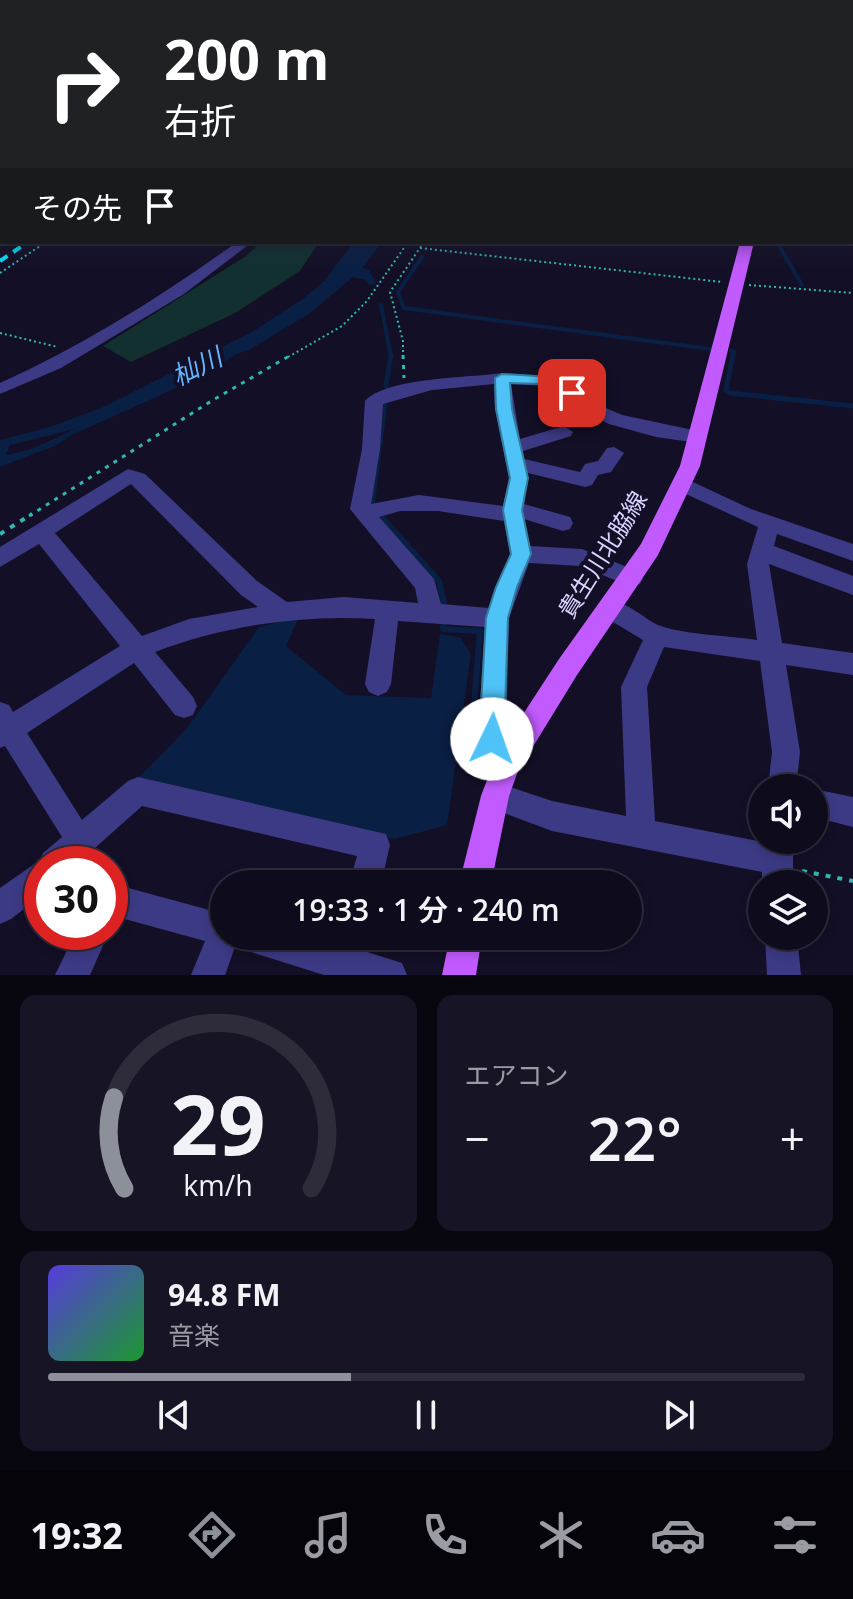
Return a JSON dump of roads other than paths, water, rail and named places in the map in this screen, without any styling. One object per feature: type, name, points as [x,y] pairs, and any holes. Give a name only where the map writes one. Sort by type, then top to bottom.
[{"type":"main road","name":"貴生川北脇線","points":[[478,870],[495,796],[507,764],[568,667],[632,578],[682,484],[698,437],[747,244]]},
{"type":"main road","points":[[459,975],[463,950]]},
{"type":"street","points":[[0,389],[55,364],[179,291],[242,244]]},
{"type":"street","points":[[440,613],[426,585],[360,509],[371,449],[374,401],[381,396],[403,390],[502,378],[555,382],[601,412],[654,431],[698,437]]},
{"type":"street","points":[[502,378],[504,409],[519,478],[513,511],[521,554],[506,587],[497,618],[492,739],[507,764]]},
{"type":"street","points":[[515,455],[564,432]]},
{"type":"street","points":[[515,455],[585,480],[592,469],[604,467],[614,453]]},
{"type":"street","points":[[0,558],[128,476],[138,479],[249,588],[283,612]]},
{"type":"street","points":[[682,484],[770,523],[853,553]]},
{"type":"street","points":[[365,515],[383,505],[421,502],[513,511],[563,523]]},
{"type":"street","points":[[770,523],[758,564],[786,752],[784,774]]},
{"type":"street","points":[[42,532],[184,706]]},
{"type":"street","points":[[762,550],[853,586]]},
{"type":"street","points":[[521,554],[582,558],[632,578]]},
{"type":"street","points":[[70,826],[3,726],[136,649],[189,629],[283,612],[344,607],[497,618]]},
{"type":"street","points":[[378,684],[388,609]]},
{"type":"street","points":[[611,609],[657,636],[772,655],[853,664]]},
{"type":"street","points":[[641,832],[634,687],[657,636]]},
{"type":"street","points":[[76,846],[138,791],[375,845],[369,870]]},
{"type":"street","points":[[495,796],[552,816],[777,861]]},
{"type":"street","points":[[828,806],[853,812]]},
{"type":"street","points":[[0,908],[24,890]]},
{"type":"street","points":[[128,904],[210,928]]},
{"type":"street","points":[[72,975],[84,950]]},
{"type":"street","points":[[208,975],[217,950]]},
{"type":"street","points":[[309,950],[345,958],[390,975]]},
{"type":"street","points":[[782,950],[784,975]]},
{"type":"water","name":"杣川","points":[[352,244],[380,244],[362,268],[369,270],[377,284],[369,285],[366,280],[353,277],[310,313],[218,367],[210,368],[174,389],[72,435],[55,446],[0,467],[0,440],[53,426],[103,407],[252,332],[323,282]],"holes":[[[75,429],[32,449],[6,455],[10,445]]]},
{"type":"water","points":[[299,617],[286,646],[346,695],[431,698],[440,634],[460,637],[471,654],[447,825],[395,839],[136,780],[187,728],[259,627]]},
{"type":"waterway","points":[[778,244],[802,285]]},
{"type":"waterway","points":[[422,257],[398,292],[404,308],[710,349]]},
{"type":"waterway","points":[[381,305],[391,356]]},
{"type":"waterway","points":[[731,351],[734,352],[733,357]]},
{"type":"waterway","points":[[733,355],[726,390],[730,393],[853,406]]},
{"type":"waterway","points":[[386,386],[391,356]]},
{"type":"waterway","points":[[381,516],[372,506],[385,404]]},
{"type":"waterway","points":[[379,514],[439,581],[445,608]]},
{"type":"waterway","points":[[444,618],[443,629],[480,631],[473,718]]},
{"type":"waterway","points":[[471,737],[473,716]]},
{"type":"railway","points":[[0,261],[25,244]]}]
